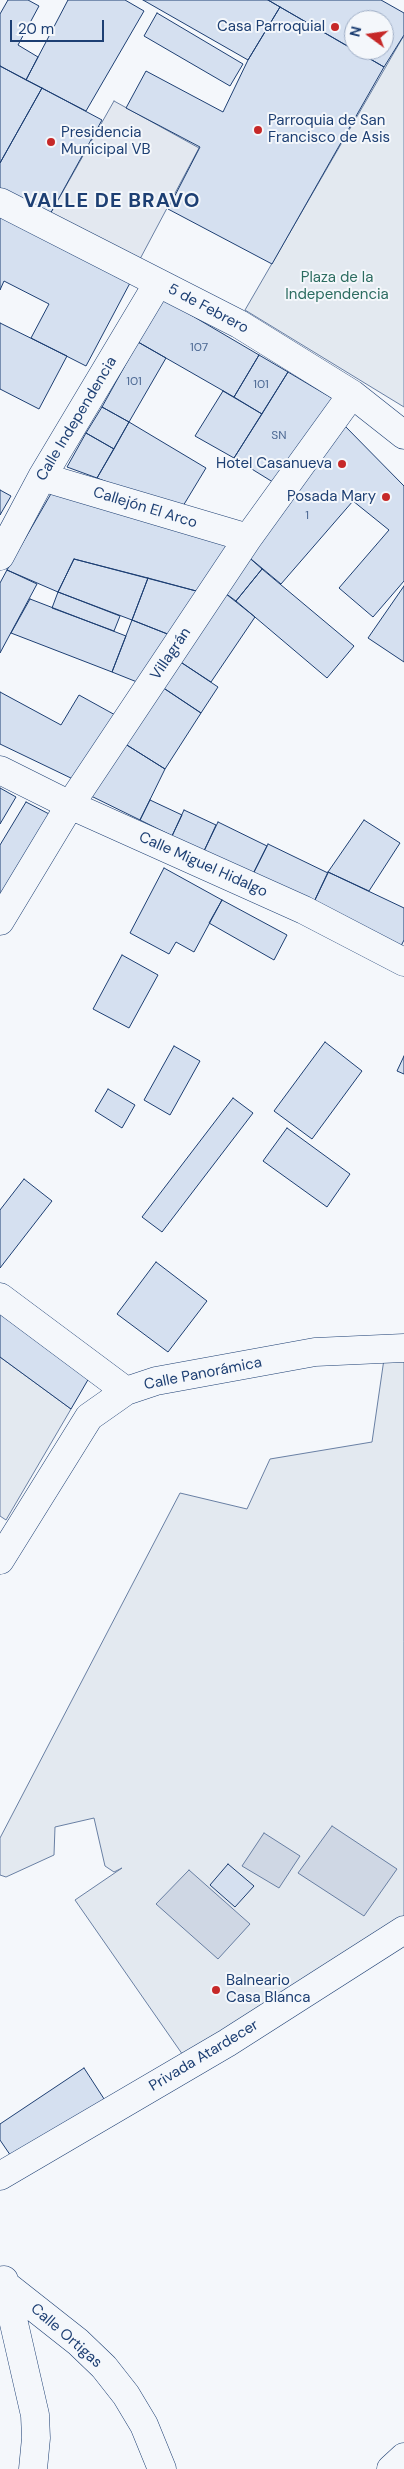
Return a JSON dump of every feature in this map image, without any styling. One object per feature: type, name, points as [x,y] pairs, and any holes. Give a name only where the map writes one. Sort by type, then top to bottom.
[{"type":"street","name":"5 de Febrero","points":[[0,202],[239,324],[352,394],[404,435]]},
{"type":"street","name":"Calle Independencia","points":[[0,556],[42,477],[158,283]]},
{"type":"street","name":"Villagrán","points":[[0,921],[70,805],[248,538],[352,394]]},
{"type":"street","name":"Callejón El Arco","points":[[42,477],[248,538]]},
{"type":"street","name":"Calle Miguel Hidalgo","points":[[0,770],[70,805],[304,910],[404,962]]},
{"type":"street","points":[[0,1297],[126,1391]]},
{"type":"street","name":"Calle Panorámica","points":[[0,1560],[89,1417],[126,1391],[156,1381],[315,1352],[404,1348]]},
{"type":"street","name":"Privada Atardecer","points":[[0,2176],[226,2043],[404,1930]]},
{"type":"street","points":[[3,2279],[35,2415],[36,2438],[32,2469]]},
{"type":"street","name":"Calle Ortigas","points":[[3,2279],[78,2342],[104,2367],[126,2395],[144,2425],[162,2469]]},
{"type":"street","points":[[391,2469],[404,2457]]},
{"type":"green space","name":"Plaza de la Independencia","points":[[404,37],[404,407],[245,310],[390,60],[394,60],[394,53]]},
{"type":"green space","points":[[0,1357],[71,1409],[6,1520],[0,1516]]},
{"type":"green space","points":[[384,1359],[404,1360],[404,1923],[185,2058],[75,1900],[122,1868],[114,1872],[105,1866],[94,1818],[55,1827],[54,1855],[6,1877],[0,1875],[0,1838],[180,1493],[247,1509],[270,1459],[372,1442]]},
{"type":"shaded area","points":[[114,101],[199,148],[140,259],[49,216]]},
{"type":"shaded area","points":[[332,1826],[397,1869],[364,1916],[298,1873]]},
{"type":"shaded area","points":[[264,1833],[300,1856],[279,1888],[242,1866]]},
{"type":"shaded area","points":[[189,1870],[250,1924],[218,1959],[156,1904]]},
{"type":"building","points":[[8,0],[28,0],[39,6],[18,45],[38,57],[26,80],[0,66],[0,14]]},
{"type":"building","points":[[68,0],[125,0],[144,11],[86,111],[26,80]]},
{"type":"building","points":[[143,0],[268,0],[280,7],[248,60]]},
{"type":"building","name":"Casa Parroquial","points":[[268,0],[381,0],[404,13],[404,35],[394,51],[394,10],[344,10],[344,44]]},
{"type":"building","name":"Parroquia de San Francisco de Asis","points":[[280,7],[344,44],[344,60],[372,60],[384,67],[272,264],[168,209],[200,147],[126,108],[146,71],[223,112],[248,60]]},
{"type":"building","points":[[157,13],[243,64],[230,86],[144,36]]},
{"type":"building","name":"Casa Parroquial","points":[[372,60],[388,60],[384,67]]},
{"type":"building","points":[[0,66],[42,88],[0,163]]},
{"type":"building","name":"Presidencia Municipal VB","points":[[42,88],[102,120],[49,216],[0,192],[0,163]]},
{"type":"building","points":[[0,216],[130,283],[86,366],[31,338],[49,304],[4,281],[0,290]]},
{"type":"building","points":[[162,298],[259,355],[234,397],[138,342]]},
{"type":"building","points":[[0,323],[67,356],[39,409],[0,389]]},
{"type":"building","points":[[138,342],[166,358],[129,422],[102,407]]},
{"type":"building","points":[[259,355],[288,372],[262,414],[234,397]]},
{"type":"building","points":[[288,372],[335,400],[276,484],[234,458]]},
{"type":"building","points":[[223,391],[262,414],[234,458],[195,436]]},
{"type":"building","points":[[102,407],[129,422],[114,449],[86,433]]},
{"type":"building","points":[[129,422],[206,468],[180,511],[97,478]]},
{"type":"building","points":[[342,423],[404,486],[404,581],[373,617],[339,588],[389,530],[353,501],[281,584],[245,554]]},
{"type":"building","points":[[86,433],[114,449],[97,478],[67,467]]},
{"type":"building","points":[[0,490],[11,496],[0,515]]},
{"type":"building","points":[[52,492],[234,544],[200,592],[74,559],[58,592],[7,570]]},
{"type":"building","points":[[245,554],[262,569],[236,601],[221,590]]},
{"type":"building","points":[[74,559],[148,578],[132,620],[58,592]]},
{"type":"building","points":[[262,569],[354,646],[327,678],[236,601]]},
{"type":"building","points":[[7,570],[37,584],[0,653],[0,583]]},
{"type":"building","points":[[148,578],[200,592],[170,635],[132,620]]},
{"type":"building","points":[[404,586],[404,662],[368,638]]},
{"type":"building","points":[[221,590],[255,617],[211,682],[176,659]]},
{"type":"building","points":[[58,592],[120,616],[114,631],[52,608]]},
{"type":"building","points":[[30,599],[126,636],[112,672],[11,633]]},
{"type":"building","points":[[132,620],[170,635],[137,682],[112,672]]},
{"type":"building","points":[[176,659],[218,687],[201,713],[159,685]]},
{"type":"building","points":[[159,685],[201,713],[165,769],[122,742]]},
{"type":"building","points":[[0,692],[61,725],[79,695],[117,716],[75,780],[0,744]]},
{"type":"building","points":[[122,742],[165,769],[140,820],[87,794]]},
{"type":"building","points":[[0,788],[16,797],[0,824]]},
{"type":"building","points":[[150,800],[182,815],[172,836],[140,820]]},
{"type":"building","points":[[26,802],[51,815],[0,899],[0,845]]},
{"type":"building","points":[[184,810],[216,825],[204,851],[172,836]]},
{"type":"building","points":[[364,820],[400,843],[369,891],[328,872]]},
{"type":"building","points":[[218,822],[267,846],[253,874],[204,851]]},
{"type":"building","points":[[268,844],[328,873],[313,904],[253,874]]},
{"type":"building","points":[[164,868],[222,900],[194,952],[176,942],[169,954],[130,933]]},
{"type":"building","points":[[328,872],[404,908],[404,940],[401,946],[313,904]]},
{"type":"building","points":[[222,900],[287,935],[274,960],[209,923]]},
{"type":"building","points":[[122,955],[158,975],[129,1028],[93,1009]]},
{"type":"building","points":[[325,1042],[362,1071],[312,1139],[274,1111]]},
{"type":"building","points":[[174,1046],[200,1061],[170,1115],[144,1100]]},
{"type":"building","points":[[404,1056],[404,1074],[397,1071]]},
{"type":"building","points":[[108,1089],[135,1105],[122,1128],[95,1111]]},
{"type":"building","points":[[233,1098],[253,1113],[162,1232],[142,1217]]},
{"type":"building","points":[[287,1128],[350,1174],[327,1207],[263,1161]]},
{"type":"building","points":[[24,1179],[52,1201],[0,1268],[0,1210]]},
{"type":"building","points":[[156,1262],[207,1301],[168,1352],[117,1314]]},
{"type":"building","points":[[0,1313],[89,1378],[71,1409],[0,1357]]},
{"type":"building","points":[[228,1864],[254,1886],[235,1907],[210,1885]]},
{"type":"building","points":[[84,2068],[108,2105],[17,2165],[0,2140],[0,2124]]},
{"type":"place","name":"Casa Parroquial","points":[[335,27]]},
{"type":"place","name":"Parroquia de San Francisco de Asis","points":[[258,130]]},
{"type":"place","name":"Presidencia Municipal VB","points":[[51,142]]},
{"type":"place","name":"Hotel Casanueva","points":[[342,464]]},
{"type":"place","name":"Posada Mary","points":[[386,497]]},
{"type":"place","name":"Balneario Casa Blanca","points":[[216,1990]]},
{"type":"district","name":"VALLE DE BRAVO","points":[[112,202]]}]
